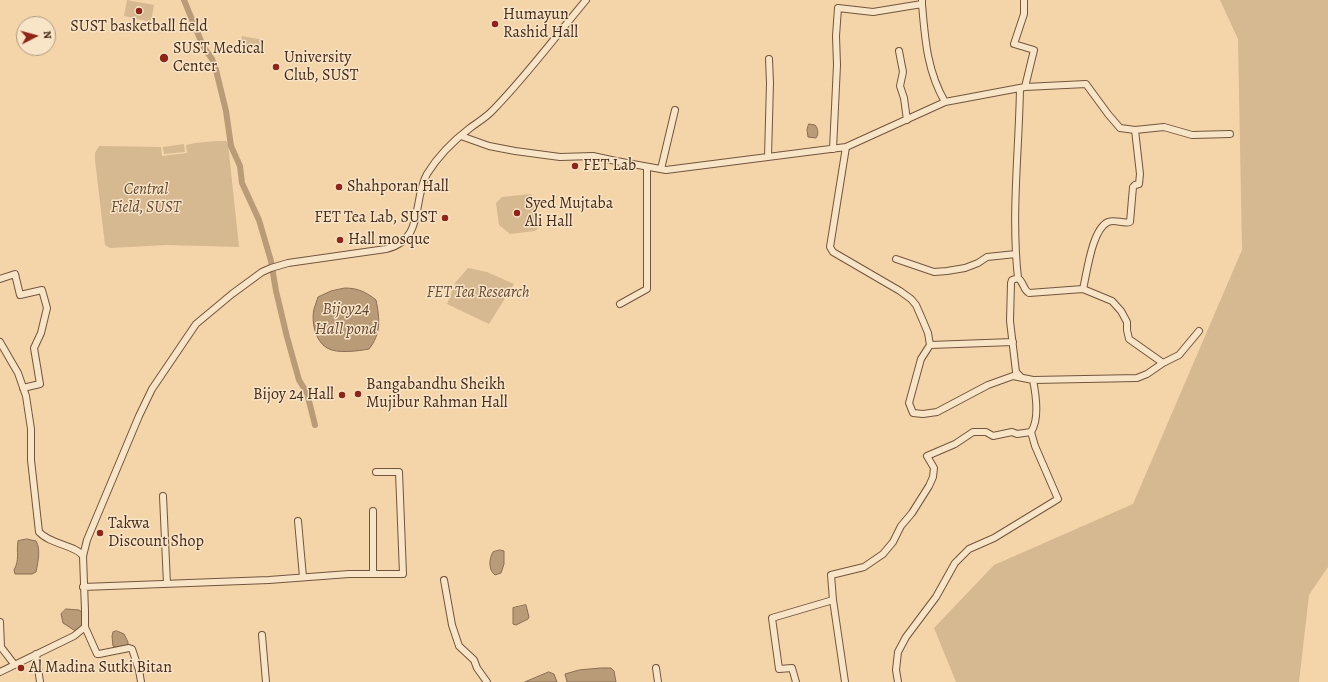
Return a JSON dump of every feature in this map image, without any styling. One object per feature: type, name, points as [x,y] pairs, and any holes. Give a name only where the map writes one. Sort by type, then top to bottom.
[{"type":"street","points":[[1024,0],[1024,14],[1014,44],[1034,50],[1023,87],[1020,128],[1014,227],[1018,278],[1021,280],[1024,289],[1029,293],[1084,289],[1112,301],[1121,311],[1127,322],[1129,339],[1163,363]]},
{"type":"street","points":[[141,682],[139,670],[132,649],[129,648],[97,654],[84,627],[85,611],[83,556],[87,540],[139,416],[152,389],[196,324],[232,294],[262,272],[288,263],[386,248],[402,243],[408,236],[413,225],[421,188],[427,175],[440,155],[460,136],[493,110],[585,1]]},
{"type":"street","points":[[833,149],[838,65],[836,36],[838,8],[873,12],[922,2],[925,47],[937,88],[946,102]]},
{"type":"street","points":[[899,51],[903,72],[900,86],[908,120]]},
{"type":"street","points":[[768,157],[770,83],[769,59]]},
{"type":"street","points":[[460,136],[489,146],[515,151],[560,157],[593,156],[666,170],[846,147],[946,102],[1023,87],[1086,84],[1120,128],[1135,130],[1164,127],[1192,135],[1230,134]]},
{"type":"street","points":[[661,169],[675,110]]},
{"type":"street","points":[[1084,289],[1095,238],[1108,222],[1130,222],[1133,187],[1139,184],[1140,174],[1135,130]]},
{"type":"street","points":[[846,147],[830,247],[833,252],[900,291],[911,299],[916,305],[928,333],[930,344],[921,359],[909,403],[913,413],[923,414],[937,412],[999,380],[1013,376],[1033,380],[1137,378],[1180,355],[1199,331]]},
{"type":"street","points":[[620,304],[647,289],[647,166]]},
{"type":"street","points":[[896,259],[934,272],[972,266],[987,257],[1016,254]]},
{"type":"street","points":[[0,279],[15,274],[20,295],[42,290],[47,308],[41,333],[34,348],[40,384],[23,388]]},
{"type":"street","points":[[1018,278],[1012,280],[1010,283],[1010,321],[1016,372],[1022,378]]},
{"type":"street","points":[[0,342],[18,373],[30,415],[31,460],[39,532],[44,538],[80,551],[83,556]]},
{"type":"street","points":[[930,344],[1013,342]]},
{"type":"street","points":[[898,682],[896,670],[898,652],[906,637],[936,597],[955,563],[969,549],[994,538],[1058,499],[1035,446],[1031,432],[1034,427],[1037,399],[1033,380]]},
{"type":"street","points":[[845,682],[833,600],[831,575],[864,567],[883,554],[893,542],[901,526],[912,513],[933,477],[934,468],[927,456],[955,444],[973,432],[986,432],[993,436],[1012,432],[1017,434],[1031,432]]},
{"type":"street","points":[[83,587],[234,580],[268,580],[373,574],[403,574],[399,472],[376,472]]},
{"type":"street","points":[[163,496],[167,584]]},
{"type":"street","points":[[373,511],[373,574]]},
{"type":"street","points":[[298,521],[303,577]]},
{"type":"street","points":[[444,580],[452,625],[459,646],[474,660],[477,668],[487,682]]},
{"type":"street","points":[[796,682],[792,668],[779,669],[772,618],[833,600]]},
{"type":"street","points":[[0,622],[1,647],[14,664]]},
{"type":"street","points":[[0,672],[74,636],[84,627]]},
{"type":"street","points":[[262,635],[266,682]]},
{"type":"street","points":[[36,654],[40,682]]},
{"type":"street","points":[[656,668],[658,682]]},
{"type":"green space","name":"SUST basketball field","points":[[127,0],[154,5],[151,22],[124,16]]},
{"type":"green space","points":[[1220,0],[1328,0],[1328,567],[1309,595],[1299,682],[956,682],[934,628],[994,565],[1133,504],[1242,250],[1238,39]]},
{"type":"green space","points":[[242,36],[263,40],[261,50],[240,45]]},
{"type":"green space","name":"Central Field, SUST","points":[[226,141],[228,143],[239,247],[166,245],[110,248],[105,245],[95,160],[95,153],[99,146],[161,147],[162,156],[187,153],[186,145]]},
{"type":"green space","points":[[184,144],[185,152],[164,154],[163,147]]},
{"type":"green space","points":[[530,194],[536,199],[539,227],[535,231],[510,234],[499,225],[496,203],[502,197]]},
{"type":"green space","name":"FET Tea Research","points":[[468,268],[487,272],[514,284],[489,324],[447,304],[455,283]]},
{"type":"water","points":[[809,124],[815,125],[817,128],[818,133],[816,138],[808,137],[807,130]]},
{"type":"water","name":"Bijoy24 Hall pond","points":[[345,288],[362,291],[376,300],[379,320],[378,332],[369,349],[348,352],[331,350],[319,341],[317,336],[313,314],[318,297],[331,291]]},
{"type":"water","points":[[27,539],[36,541],[38,544],[39,556],[36,572],[32,574],[15,574],[14,570],[17,559],[18,541]]},
{"type":"water","points":[[500,550],[504,551],[504,564],[501,573],[495,575],[490,567],[491,557],[493,552]]},
{"type":"water","points":[[526,605],[529,617],[528,619],[516,625],[513,624],[513,608]]},
{"type":"water","points":[[66,609],[79,610],[82,612],[83,625],[77,632],[63,623],[61,614]]},
{"type":"water","points":[[117,631],[124,634],[128,645],[113,646],[113,632]]},
{"type":"water","points":[[611,668],[614,671],[616,682],[567,682],[565,674],[579,670]]},
{"type":"water","points":[[549,672],[554,674],[557,682],[525,682]]},
{"type":"waterway","points":[[184,0],[203,46],[212,59],[216,70],[226,111],[231,146],[240,166],[242,183],[259,220],[271,261],[276,291],[287,337],[299,380],[307,393],[315,425]]},
{"type":"place","name":"SUST basketball field","points":[[139,11]]},
{"type":"place","name":"Humayun Rashid Hall","points":[[495,24]]},
{"type":"place","name":"SUST Medical Center","points":[[164,58]]},
{"type":"place","name":"University Club, SUST","points":[[276,67]]},
{"type":"place","name":"FET Lab","points":[[575,166]]},
{"type":"place","name":"Shahporan Hall","points":[[339,187]]},
{"type":"place","name":"Syed Mujtaba Ali Hall","points":[[517,213]]},
{"type":"place","name":"FET Tea Lab, SUST","points":[[445,218]]},
{"type":"place","name":"Hall mosque","points":[[340,240]]},
{"type":"place","name":"Bangabandhu Sheikh Mujibur Rahman Hall","points":[[358,394]]},
{"type":"place","name":"Bijoy 24 Hall","points":[[342,395]]},
{"type":"place","name":"Takwa Discount Shop","points":[[100,533]]},
{"type":"place","name":"Al Madina Sutki Bitan","points":[[21,668]]}]
